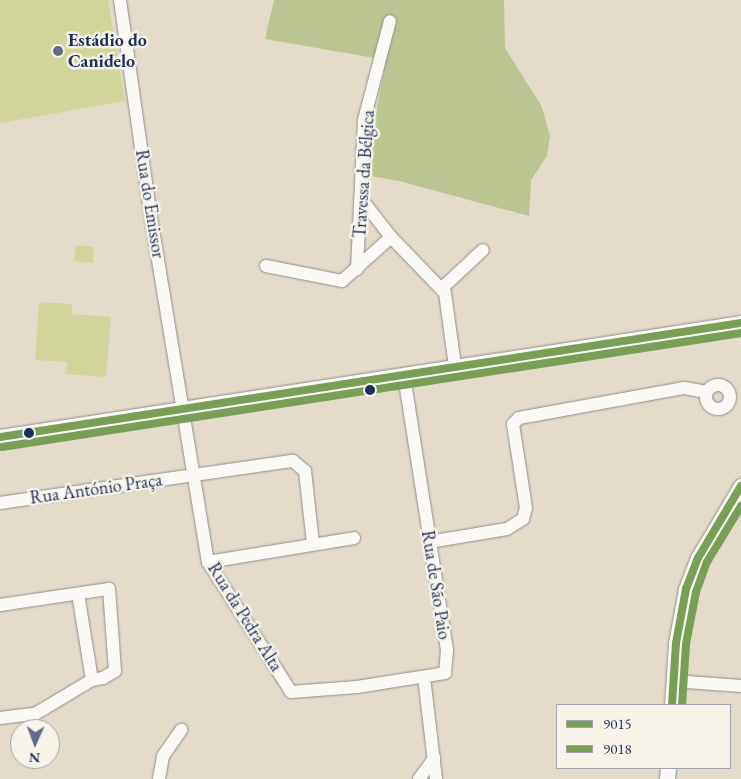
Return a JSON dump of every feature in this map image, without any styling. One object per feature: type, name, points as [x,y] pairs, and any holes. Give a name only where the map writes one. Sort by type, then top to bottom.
[{"type":"main road","points":[[0,437],[741,323]]},
{"type":"main road","points":[[672,704],[676,644],[686,588],[698,558],[741,486]]},
{"type":"street","name":"Rua do Emissor","points":[[120,0],[182,408]]},
{"type":"street","name":"Travessa da Bélgica","points":[[357,269],[362,200],[364,120],[390,21]]},
{"type":"street","points":[[362,200],[391,237],[445,293],[455,366]]},
{"type":"street","points":[[266,266],[342,281],[391,237]]},
{"type":"street","points":[[441,289],[483,250]]},
{"type":"street","name":"Rua de São Paio","points":[[404,374],[447,650],[445,673],[424,677]]},
{"type":"street","points":[[429,542],[506,529],[522,519],[526,508],[513,424],[519,418],[684,388],[707,392]]},
{"type":"street","name":"Rua da Pedra Alta","points":[[182,408],[208,562],[291,692],[424,677]]},
{"type":"street","name":"Rua António Praça","points":[[0,503],[293,460],[304,471],[313,544]]},
{"type":"street","points":[[208,562],[354,538]]},
{"type":"street","points":[[0,605],[109,589],[115,671],[103,678],[92,680],[35,714],[0,718]]},
{"type":"street","points":[[78,594],[92,680]]},
{"type":"street","points":[[424,677],[436,779]]},
{"type":"street","points":[[674,681],[741,686]]},
{"type":"street","points":[[159,779],[163,756],[181,730]]},
{"type":"street","points":[[420,779],[434,758]]},
{"type":"green space","name":"Estádio do Canidelo","points":[[0,0],[108,0],[125,101],[0,123]]},
{"type":"green space","points":[[274,0],[504,0],[505,48],[542,107],[550,137],[547,156],[531,180],[529,216],[399,181],[371,176],[372,135],[386,60],[265,39]]},
{"type":"green space","points":[[76,245],[94,247],[93,263],[74,261]]},
{"type":"green space","points":[[39,302],[72,304],[72,314],[111,317],[106,377],[66,374],[67,362],[35,360]]},
{"type":"transit line","name":"9015","points":[[0,437],[741,323]]},
{"type":"transit line","name":"9018","points":[[2,447],[741,333]]},
{"type":"transit line","name":"9015","points":[[672,704],[676,643],[686,589],[698,558],[741,486]]},
{"type":"transit line","name":"9018","points":[[682,704],[686,644],[696,592],[707,562],[741,506]]},
{"type":"place","name":"Estádio do Canidelo","points":[[58,51]]}]
